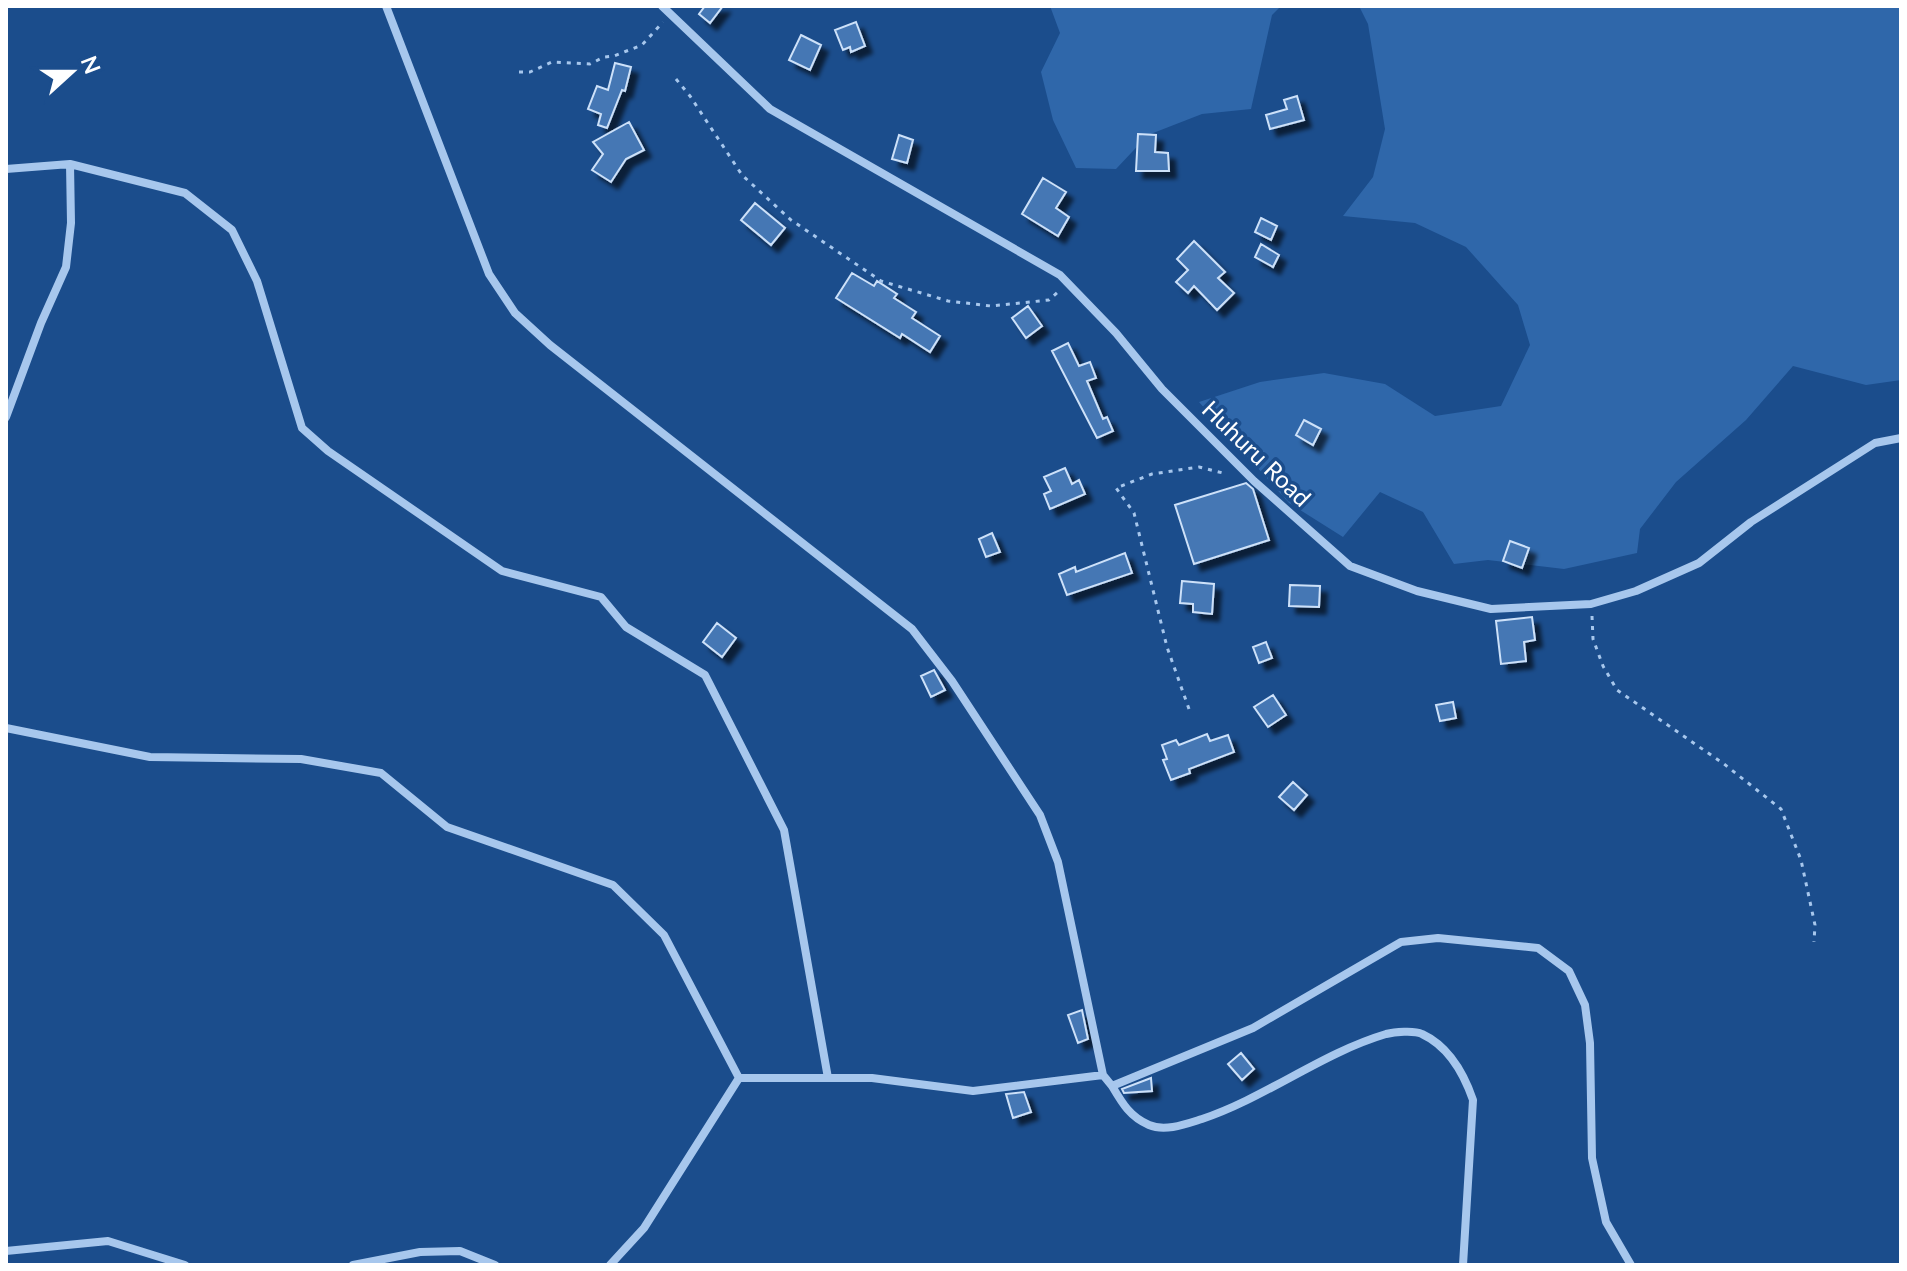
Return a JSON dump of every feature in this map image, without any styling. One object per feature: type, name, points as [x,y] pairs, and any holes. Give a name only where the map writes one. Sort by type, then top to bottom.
[{"type":"street","points":[[386,6],[489,274],[515,313],[550,345],[912,629],[952,681],[1040,815],[1058,862],[1103,1075],[1129,1113],[1151,1126],[1179,1127],[1221,1112],[1388,1033],[1420,1033],[1446,1052],[1465,1076],[1473,1100],[1463,1265]]},
{"type":"street","name":"Huhuru Road","points":[[662,6],[770,109],[1060,275],[1116,333],[1162,389],[1254,481],[1350,566],[1417,591],[1491,609],[1591,604],[1636,591],[1699,563],[1751,522],[1875,443],[1901,438]]},
{"type":"street","points":[[6,169],[70,164],[185,193],[232,230],[257,281],[302,428],[328,451],[502,571],[601,597],[626,627],[705,675],[784,830],[828,1078]]},
{"type":"street","points":[[6,417],[41,323],[66,267],[71,223],[70,164]]},
{"type":"street","points":[[6,728],[150,757],[301,759],[381,773],[447,827],[613,885],[664,935],[739,1078]]},
{"type":"street","points":[[1112,1086],[1253,1028],[1401,942],[1438,938],[1538,948],[1569,971],[1585,1005],[1590,1043],[1592,1158],[1606,1222],[1631,1265]]},
{"type":"street","points":[[739,1078],[872,1078],[973,1091],[1103,1075]]},
{"type":"street","points":[[610,1265],[644,1228],[739,1078]]},
{"type":"street","points":[[6,1251],[108,1241],[185,1265]]},
{"type":"street","points":[[353,1265],[420,1252],[460,1251],[495,1265]]},
{"type":"path","points":[[519,72],[530,72],[552,62],[590,64],[614,56],[642,45],[671,14]]},
{"type":"path","points":[[676,79],[742,175],[791,220],[881,281],[948,301],[991,306],[1049,300],[1068,283]]},
{"type":"path","points":[[1189,709],[1167,647],[1134,513],[1116,488],[1152,474],[1199,467],[1227,474]]},
{"type":"path","points":[[1591,604],[1593,639],[1603,666],[1617,690],[1724,764],[1781,809],[1801,860],[1815,925],[1814,942]]},
{"type":"shaded area","points":[[1050,6],[1281,6],[1272,15],[1251,109],[1202,114],[1148,135],[1116,169],[1076,168],[1053,120],[1041,72],[1060,33]]},
{"type":"shaded area","points":[[1359,6],[1901,6],[1901,380],[1866,385],[1793,366],[1746,420],[1676,482],[1640,529],[1637,553],[1564,569],[1488,560],[1454,564],[1423,512],[1380,492],[1343,537],[1289,503],[1199,402],[1260,382],[1324,373],[1385,384],[1435,416],[1501,406],[1530,345],[1518,305],[1466,247],[1415,223],[1343,216],[1373,177],[1385,129],[1368,24]]},
{"type":"building","points":[[705,6],[723,6],[710,23],[699,14]]},
{"type":"building","points":[[856,22],[865,46],[851,52],[850,47],[843,50],[835,30]]},
{"type":"building","points":[[801,35],[821,45],[810,70],[789,60]]},
{"type":"building","points":[[615,63],[631,67],[625,91],[622,90],[607,128],[598,125],[601,114],[588,109],[597,86],[608,90]]},
{"type":"building","points":[[1297,96],[1304,120],[1270,129],[1266,115],[1287,109],[1284,100]]},
{"type":"building","points":[[629,122],[644,150],[626,159],[611,182],[592,170],[603,154],[593,142]]},
{"type":"building","points":[[1138,134],[1156,135],[1155,152],[1168,153],[1169,171],[1136,171]]},
{"type":"building","points":[[899,135],[913,140],[907,163],[892,159]]},
{"type":"building","points":[[1043,178],[1066,192],[1056,208],[1069,217],[1058,236],[1022,214]]},
{"type":"building","points":[[755,203],[785,228],[771,245],[741,220]]},
{"type":"building","points":[[1261,218],[1277,226],[1271,240],[1255,232]]},
{"type":"building","points":[[1194,241],[1225,272],[1218,278],[1234,293],[1217,310],[1194,286],[1188,293],[1176,282],[1188,270],[1177,259]]},
{"type":"building","points":[[1261,244],[1279,255],[1273,267],[1255,257]]},
{"type":"building","points":[[852,273],[874,286],[877,281],[897,294],[894,298],[916,312],[912,318],[940,336],[930,352],[902,334],[900,338],[836,298]]},
{"type":"building","points":[[1028,306],[1042,326],[1026,338],[1012,318]]},
{"type":"building","points":[[1068,343],[1079,366],[1090,362],[1096,378],[1087,381],[1103,419],[1107,417],[1113,431],[1097,438],[1052,351]]},
{"type":"building","points":[[1304,420],[1321,429],[1313,445],[1296,435]]},
{"type":"building","points":[[1065,468],[1072,484],[1079,480],[1085,494],[1050,509],[1044,494],[1051,491],[1044,477]]},
{"type":"building","points":[[1246,483],[1253,489],[1269,540],[1194,564],[1175,505]]},
{"type":"building","points":[[992,533],[1000,552],[986,557],[979,539]]},
{"type":"building","points":[[1510,541],[1529,548],[1522,568],[1503,561]]},
{"type":"building","points":[[1125,553],[1132,573],[1067,595],[1059,574],[1075,567],[1076,572]]},
{"type":"building","points":[[1182,581],[1214,584],[1212,614],[1193,612],[1193,604],[1180,603]]},
{"type":"building","points":[[1290,585],[1320,586],[1319,607],[1289,606]]},
{"type":"building","points":[[1532,617],[1535,640],[1524,642],[1526,661],[1501,664],[1496,621]]},
{"type":"building","points":[[717,623],[736,638],[722,657],[703,642]]},
{"type":"building","points":[[1266,642],[1272,658],[1259,663],[1253,647]]},
{"type":"building","points":[[934,670],[945,690],[931,697],[921,676]]},
{"type":"building","points":[[1273,695],[1286,715],[1268,727],[1254,707]]},
{"type":"building","points":[[1453,702],[1456,718],[1440,721],[1436,705]]},
{"type":"building","points":[[1207,734],[1210,741],[1228,735],[1234,752],[1189,769],[1190,773],[1171,780],[1163,760],[1167,759],[1162,745],[1176,740],[1179,745]]},
{"type":"building","points":[[1293,782],[1307,795],[1294,810],[1279,797]]},
{"type":"building","points":[[1082,1010],[1088,1039],[1078,1043],[1068,1015]]},
{"type":"building","points":[[1241,1053],[1254,1069],[1242,1080],[1228,1064]]},
{"type":"building","points":[[1151,1078],[1152,1091],[1124,1093],[1122,1089]]},
{"type":"building","points":[[1024,1092],[1031,1112],[1013,1118],[1006,1094]]}]
